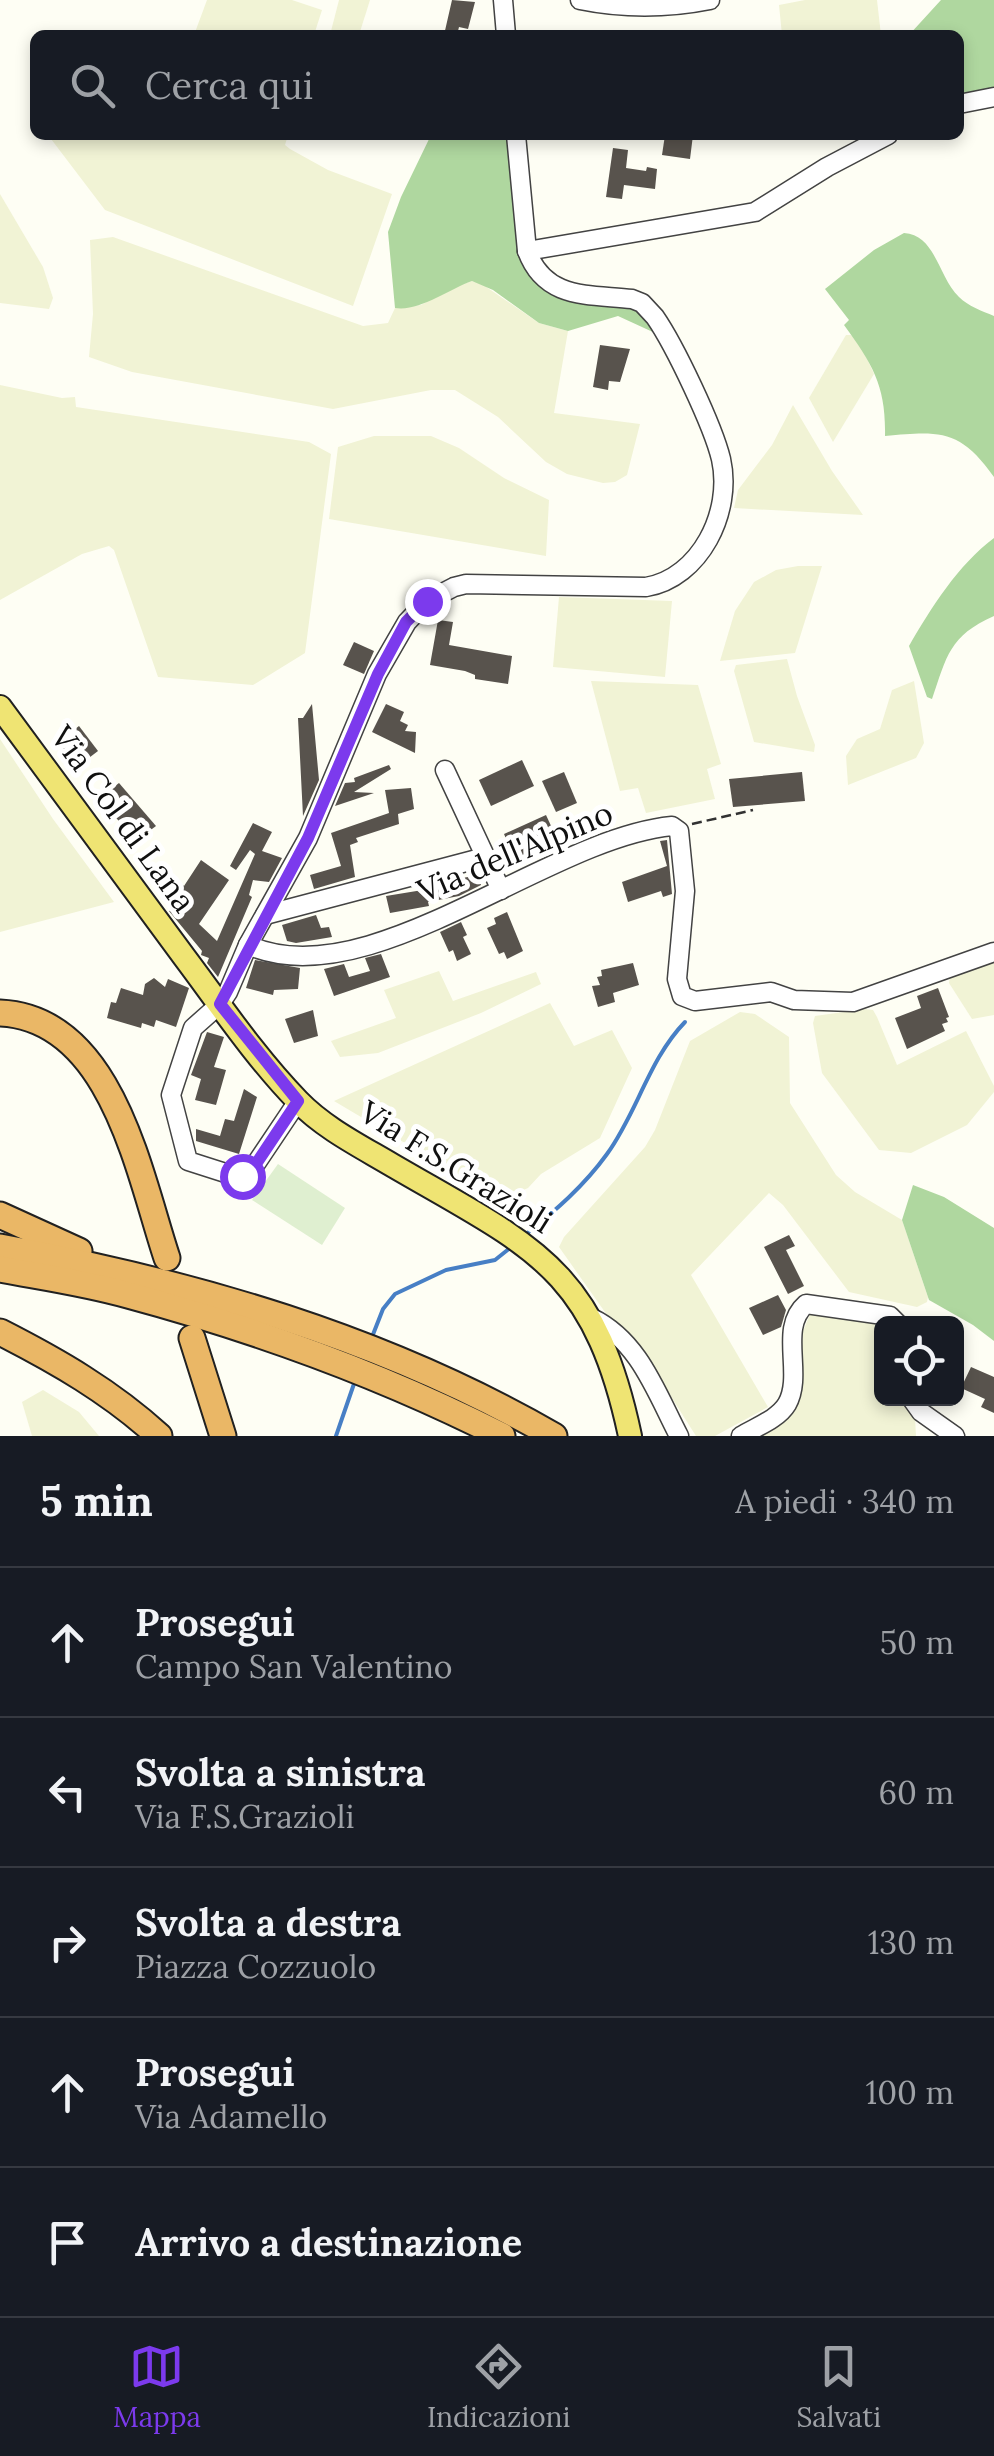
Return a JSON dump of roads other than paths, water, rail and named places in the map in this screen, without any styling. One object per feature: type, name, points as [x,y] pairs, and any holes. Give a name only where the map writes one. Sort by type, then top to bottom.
[{"type":"highway","points":[[0,1013],[37,1022],[64,1036],[95,1070],[119,1113],[167,1258]]},
{"type":"highway","points":[[0,1215],[130,1272]]},
{"type":"highway","points":[[0,1247],[130,1272],[274,1313],[429,1372],[554,1436]]},
{"type":"highway","points":[[0,1269],[125,1294],[267,1336],[422,1396],[502,1436]]},
{"type":"highway","points":[[0,1332],[60,1363],[130,1409],[159,1436]]},
{"type":"highway","points":[[192,1338],[224,1436]]},
{"type":"main road","name":"Via Col di Lana","points":[[0,707],[220,1004]]},
{"type":"main road","name":"Via F.S.Grazioli","points":[[220,1004],[298,1101],[358,1145],[535,1252],[570,1286],[592,1318],[613,1366],[630,1436]]},
{"type":"street","points":[[503,0],[506,30]]},
{"type":"street","points":[[580,0],[654,8],[710,0]]},
{"type":"street","points":[[964,103],[994,97]]},
{"type":"street","points":[[298,1101],[248,1173],[235,1176],[188,1162],[171,1100],[192,1028],[220,1004],[308,838],[334,772],[406,622],[427,601],[466,584],[664,584],[698,556],[713,528],[723,485],[720,456],[655,317],[642,303],[632,299],[572,292],[537,274],[527,251],[516,140]]},
{"type":"street","points":[[527,251],[755,212],[827,166],[878,140]]},
{"type":"street","points":[[444,770],[501,890]]},
{"type":"street","name":"Via dell'Alpino","points":[[248,945],[271,954],[311,956],[360,950],[604,842],[664,827],[679,831],[685,891],[676,979],[682,996],[695,1001],[770,992],[794,1000],[853,1002],[994,952]]},
{"type":"street","points":[[265,915],[485,857]]},
{"type":"street","points":[[741,1436],[776,1416],[787,1403],[792,1389],[794,1320],[806,1304],[890,1316]]},
{"type":"street","points":[[592,1318],[621,1336],[634,1353],[679,1436]]},
{"type":"street","points":[[917,1406],[955,1436]]},
{"type":"waterway","points":[[525,1235],[569,1197],[607,1154],[662,1052],[685,1022]]},
{"type":"waterway","points":[[372,1337],[383,1309],[395,1294],[446,1270],[495,1260],[510,1248]]},
{"type":"waterway","points":[[336,1436],[356,1378]]}]
